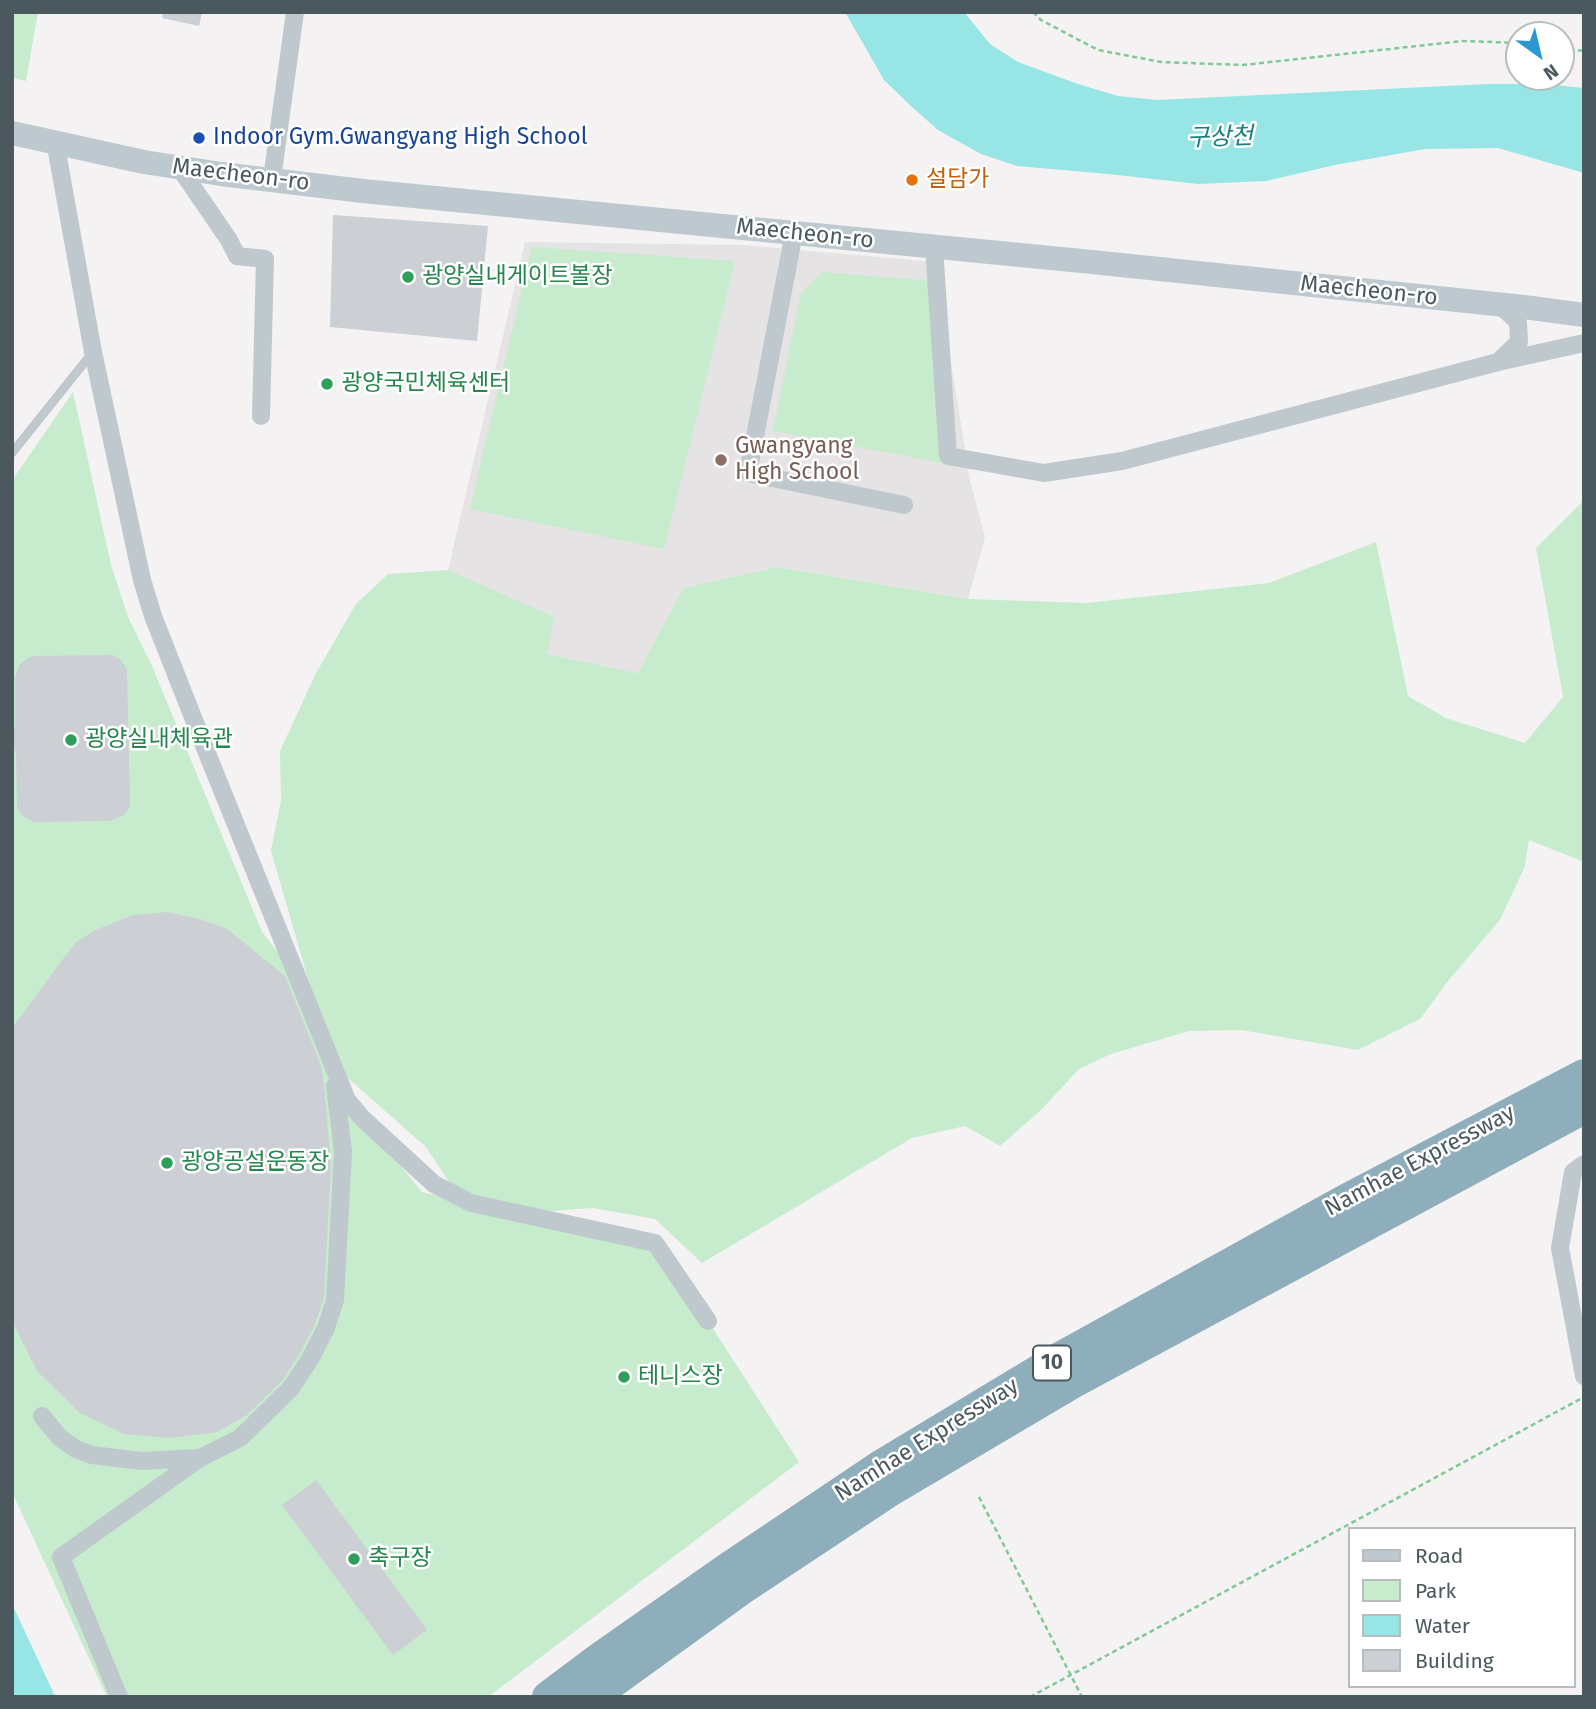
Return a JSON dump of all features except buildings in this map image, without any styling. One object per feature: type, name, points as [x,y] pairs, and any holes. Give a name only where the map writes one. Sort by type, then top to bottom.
[{"type":"highway","name":"Namhae Expressway","points":[[548,1697],[727,1569],[879,1467],[1034,1374],[1344,1201],[1584,1075]]},
{"type":"highway","name":"Namhae Expressway","points":[[592,1697],[740,1590],[903,1483],[1072,1383],[1584,1108]]},
{"type":"main road","name":"Maecheon-ro","points":[[21,134],[129,159],[221,174],[363,191],[1499,304],[1584,315]]},
{"type":"street","points":[[272,179],[295,12]]},
{"type":"street","points":[[55,141],[93,352],[142,580],[153,616],[209,758],[348,1100],[362,1118],[434,1184],[471,1203],[655,1243],[708,1321]]},
{"type":"street","points":[[179,167],[229,240],[237,257],[265,259],[261,416]]},
{"type":"street","points":[[794,233],[748,473],[904,505]]},
{"type":"street","points":[[934,247],[948,456],[1044,473],[1122,461],[1498,362],[1584,343]]},
{"type":"street","points":[[1498,362],[1519,342],[1518,322],[1499,304]]},
{"type":"street","points":[[119,1697],[61,1557],[200,1458],[240,1438],[291,1388],[310,1359],[321,1339],[335,1300],[343,1152],[332,1065]]},
{"type":"street","points":[[1584,1164],[1573,1172],[1560,1248],[1584,1376]]},
{"type":"street","points":[[42,1416],[60,1438],[76,1449],[92,1455],[141,1461],[200,1458]]},
{"type":"lane","points":[[12,453],[93,352]]},
{"type":"path","points":[[1032,12],[1041,20],[1098,50],[1161,62],[1243,65],[1463,41],[1505,42]]},
{"type":"path","points":[[1030,1697],[1584,1397]]},
{"type":"path","points":[[979,1497],[1082,1697]]},
{"type":"shaded area","name":"Gwangyang High School","points":[[525,242],[744,245],[935,262],[970,480],[985,538],[968,599],[777,567],[683,588],[638,673],[547,654],[448,570]]},
{"type":"green space","points":[[12,12],[38,12],[26,81],[12,78]]},
{"type":"green space","points":[[532,247],[735,261],[664,549],[470,509]]},
{"type":"green space","points":[[822,272],[942,282],[953,465],[773,431],[801,293]]},
{"type":"green space","points":[[73,392],[111,565],[128,617],[152,666],[262,932],[300,980],[332,1081],[422,1192],[500,1209],[459,1197],[426,1147],[333,1065],[271,851],[281,800],[280,751],[316,673],[356,604],[388,574],[448,570],[554,617],[547,654],[638,673],[683,588],[777,567],[968,599],[1087,603],[1269,583],[1376,542],[1408,696],[1446,718],[1525,743],[1563,697],[1536,548],[1584,500],[1584,862],[1529,840],[1525,866],[1500,920],[1448,981],[1420,1019],[1358,1050],[1241,1030],[1189,1031],[1111,1054],[1079,1069],[1040,1111],[1000,1146],[965,1126],[912,1138],[702,1263],[655,1219],[593,1208],[521,1213],[655,1243],[799,1462],[488,1697],[107,1697],[12,1492],[12,497],[15,476]]},
{"type":"water","name":"구상천","points":[[845,12],[964,12],[990,44],[1018,62],[1118,96],[1157,100],[1488,84],[1505,84],[1505,91],[1575,91],[1575,87],[1584,88],[1584,173],[1498,148],[1425,149],[1266,181],[1198,184],[1017,166],[981,154],[938,130],[884,80]]},
{"type":"water","points":[[12,1604],[55,1696],[55,1697],[12,1697]]},
{"type":"place","name":"Indoor Gym.Gwangyang High School","points":[[199,138]]},
{"type":"place","name":"설담가","points":[[912,180]]},
{"type":"place","name":"광양실내게이트볼장","points":[[408,277]]},
{"type":"place","name":"광양국민체육센터","points":[[327,384]]},
{"type":"place","name":"Gwangyang High School","points":[[721,460]]},
{"type":"place","name":"광양실내체육관","points":[[71,740]]},
{"type":"place","name":"광양공설운동장","points":[[167,1163]]},
{"type":"place","name":"테니스장","points":[[624,1377]]},
{"type":"place","name":"축구장","points":[[354,1559]]}]
